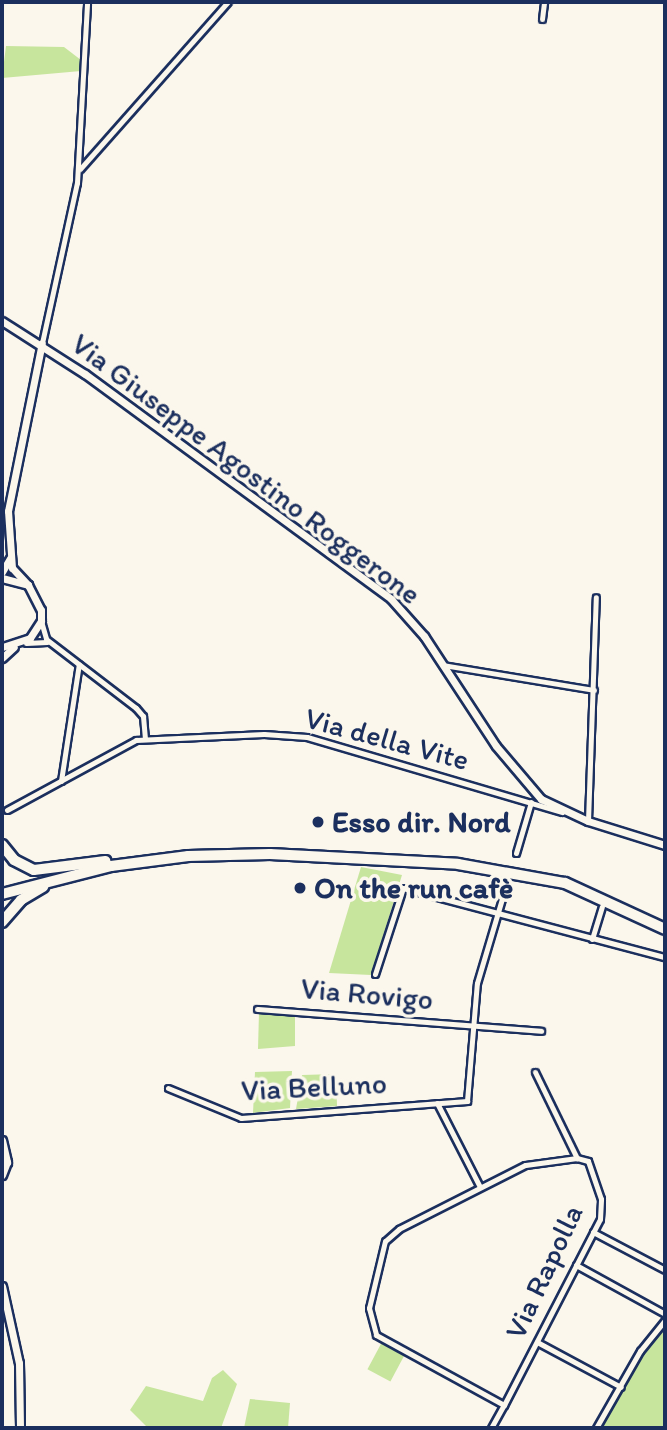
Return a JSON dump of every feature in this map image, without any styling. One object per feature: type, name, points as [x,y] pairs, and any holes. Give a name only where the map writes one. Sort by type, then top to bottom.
[{"type":"highway","points":[[2,845],[14,860],[34,870],[225,854],[492,867],[595,894],[665,929]]},
{"type":"highway","points":[[2,888],[101,865],[236,847],[490,861],[575,880],[665,921]]},
{"type":"highway","points":[[2,894],[101,865]]},
{"type":"highway","points":[[2,922],[12,908],[38,890],[101,865]]},
{"type":"street","points":[[87,2],[78,171],[13,481],[8,511],[10,557],[13,571],[39,600],[44,636],[136,708],[143,716],[145,738]]},
{"type":"street","points":[[78,171],[228,2]]},
{"type":"street","points":[[542,19],[544,2]]},
{"type":"street","name":"Via Giuseppe Agostino Roggerone","points":[[2,321],[42,343],[391,599],[443,665],[521,780],[562,812],[665,845]]},
{"type":"street","points":[[10,557],[2,575],[28,585]]},
{"type":"street","points":[[588,821],[596,597]]},
{"type":"street","points":[[2,658],[41,621]]},
{"type":"street","points":[[2,647],[37,640],[53,645]]},
{"type":"street","points":[[61,781],[79,664]]},
{"type":"street","points":[[443,665],[594,690]]},
{"type":"street","name":"Via della Vite","points":[[7,810],[136,740],[307,737],[562,812]]},
{"type":"street","points":[[516,853],[531,803]]},
{"type":"street","points":[[473,1026],[477,983],[506,885]]},
{"type":"street","points":[[375,974],[403,888],[497,916],[665,957]]},
{"type":"street","points":[[592,939],[602,906]]},
{"type":"street","name":"Via Rovigo","points":[[257,1009],[541,1031]]},
{"type":"street","name":"Via Belluno","points":[[168,1088],[241,1118],[467,1101],[473,1026]]},
{"type":"street","points":[[535,1072],[577,1158]]},
{"type":"street","points":[[438,1103],[480,1187]]},
{"type":"street","points":[[2,1140],[6,1162],[2,1175]]},
{"type":"street","name":"Via Rapolla","points":[[492,1428],[537,1342],[603,1210],[592,1167],[577,1158],[525,1165],[480,1187],[385,1241],[368,1318],[376,1335],[504,1405]]},
{"type":"street","points":[[593,1232],[665,1270]]},
{"type":"street","points":[[576,1265],[665,1314]]},
{"type":"street","points":[[2,1286],[19,1363],[20,1428]]},
{"type":"street","points":[[596,1428],[640,1351],[665,1320]]},
{"type":"street","points":[[537,1342],[621,1387]]},
{"type":"green space","points":[[6,46],[64,47],[81,60],[81,71],[2,78]]},
{"type":"green space","points":[[361,867],[402,875],[371,975],[329,973]]},
{"type":"green space","points":[[259,1012],[295,1015],[295,1046],[258,1049]]},
{"type":"green space","points":[[292,1071],[290,1108],[253,1113],[255,1072]]},
{"type":"green space","points":[[336,1074],[337,1106],[296,1109],[302,1075]]},
{"type":"green space","points":[[665,1325],[665,1428],[600,1428],[646,1347]]},
{"type":"green space","points":[[382,1342],[405,1354],[390,1382],[367,1369]]},
{"type":"green space","points":[[223,1370],[237,1384],[221,1428],[148,1428],[130,1410],[146,1386],[203,1401],[212,1378]]},
{"type":"green space","points":[[250,1399],[290,1403],[288,1428],[244,1428]]},
{"type":"place","name":"Esso dir. Nord","points":[[318,822]]},
{"type":"place","name":"On the run cafè","points":[[300,888]]}]
